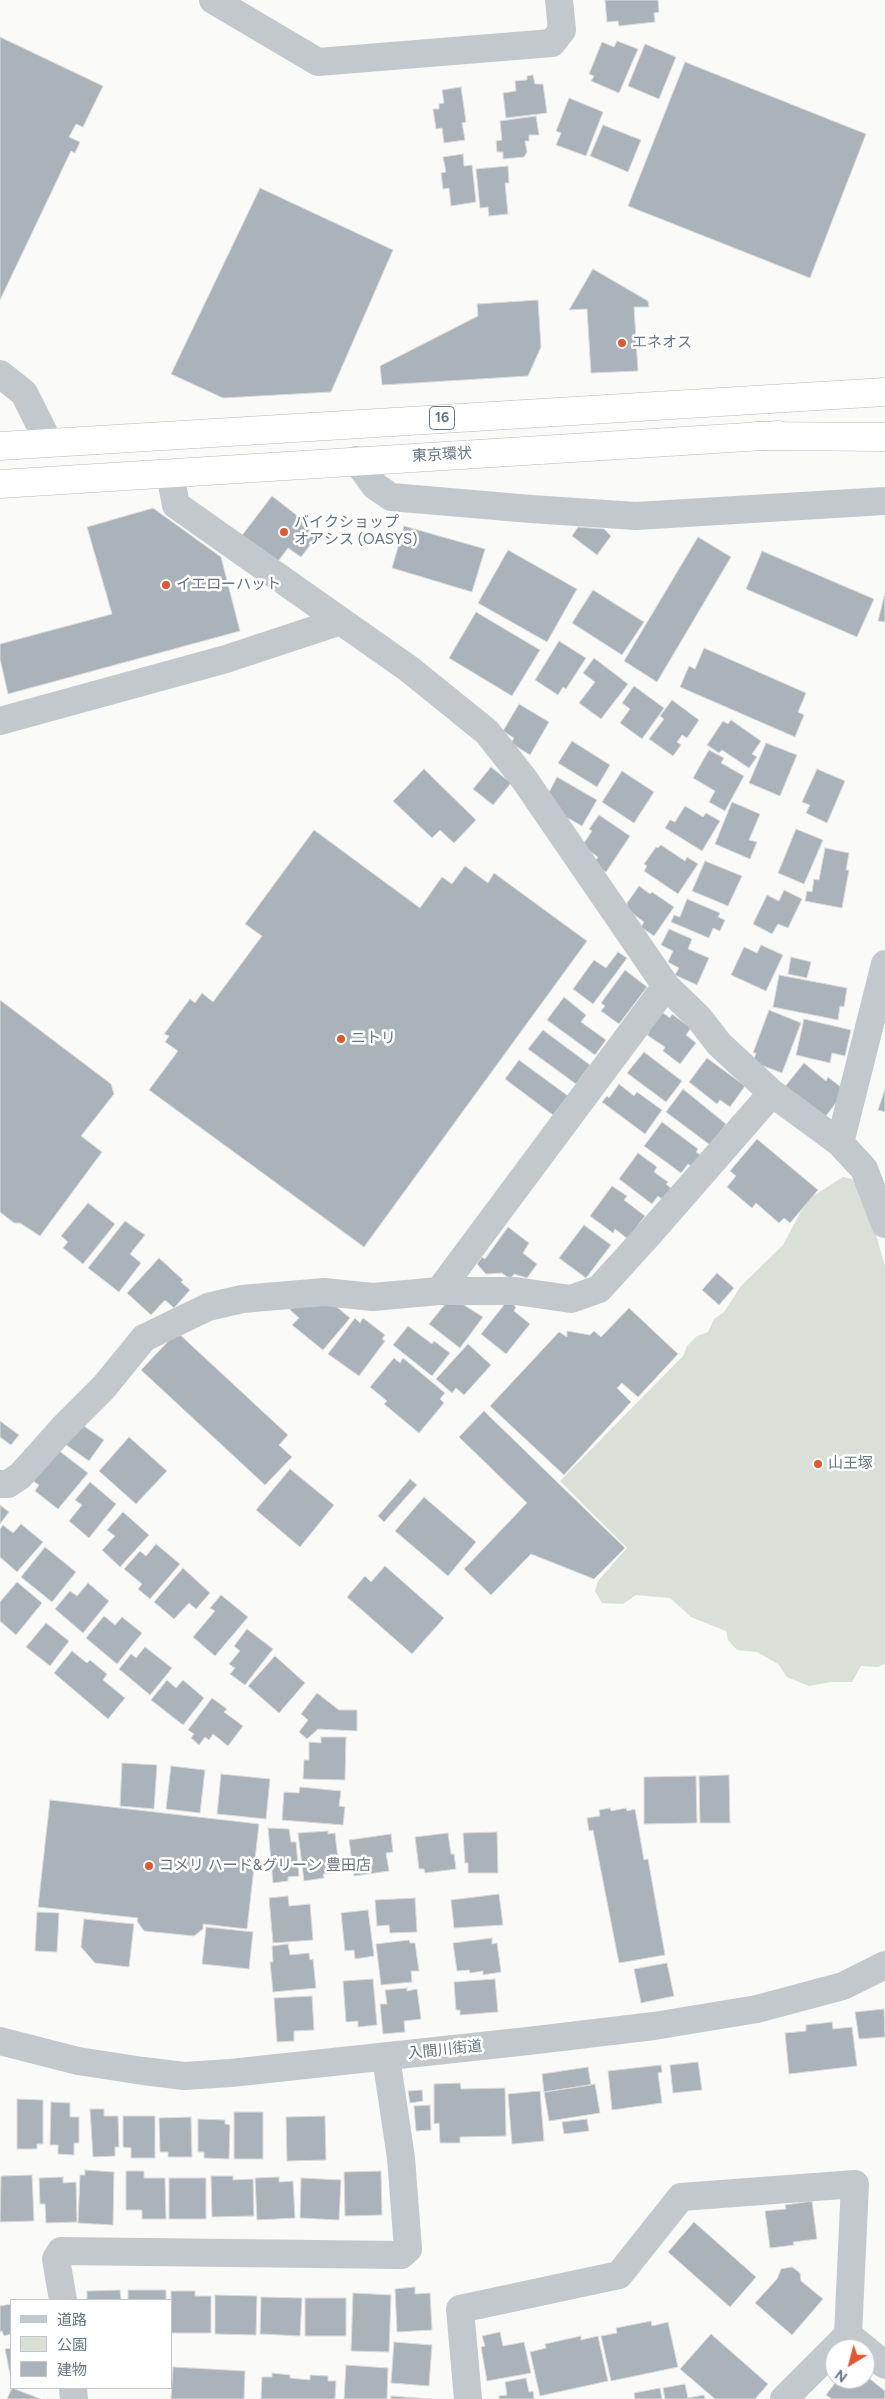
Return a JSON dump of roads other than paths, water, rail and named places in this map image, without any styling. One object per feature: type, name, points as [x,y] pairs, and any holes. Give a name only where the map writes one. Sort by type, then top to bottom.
[{"type":"highway","name":"16","points":[[0,446],[885,392]]},
{"type":"highway","name":"東京環状","points":[[0,484],[356,460],[885,430]]},
{"type":"highway","points":[[756,436],[885,437]]},
{"type":"street","points":[[213,0],[318,62],[552,42],[562,30],[559,0]]},
{"type":"street","points":[[0,374],[24,393],[49,443]]},
{"type":"street","points":[[356,460],[375,486],[391,497],[531,509],[636,516],[885,501]]},
{"type":"street","points":[[170,474],[176,505],[409,669],[487,732],[524,780],[666,986],[699,1018],[719,1044],[772,1093],[840,1143],[864,1169],[885,1224]]},
{"type":"street","points":[[0,721],[226,659],[341,621]]},
{"type":"street","points":[[840,1143],[885,964]]},
{"type":"street","points":[[439,1291],[666,986]]},
{"type":"street","points":[[0,1484],[8,1484],[20,1476],[64,1427],[104,1387],[144,1338],[208,1307],[242,1300],[324,1292],[373,1297],[439,1291],[516,1291],[571,1299],[598,1289],[649,1234],[772,1093]]},
{"type":"street","name":"入間川街道","points":[[0,2041],[78,2061],[184,2076],[231,2073],[654,2026],[757,2009],[843,1986],[885,1965]]},
{"type":"street","points":[[63,2299],[56,2259],[61,2251],[401,2255],[408,2249],[400,2158],[386,2057]]},
{"type":"street","points":[[468,2399],[460,2309],[619,2276],[682,2197],[855,2184],[848,2334],[784,2399]]},
{"type":"street","points":[[848,2334],[885,2365]]},
{"type":"place","name":"エネオス","points":[[622,343]]},
{"type":"place","name":"バイクショップ オアシス (OASYS)","points":[[284,532]]},
{"type":"place","name":"イエローハット","points":[[166,585]]},
{"type":"place","name":"ニトリ","points":[[341,1039]]},
{"type":"place","name":"山王塚","points":[[818,1464]]},
{"type":"place","name":"コメリ ハード&グリーン 豊田店","points":[[149,1866]]}]
